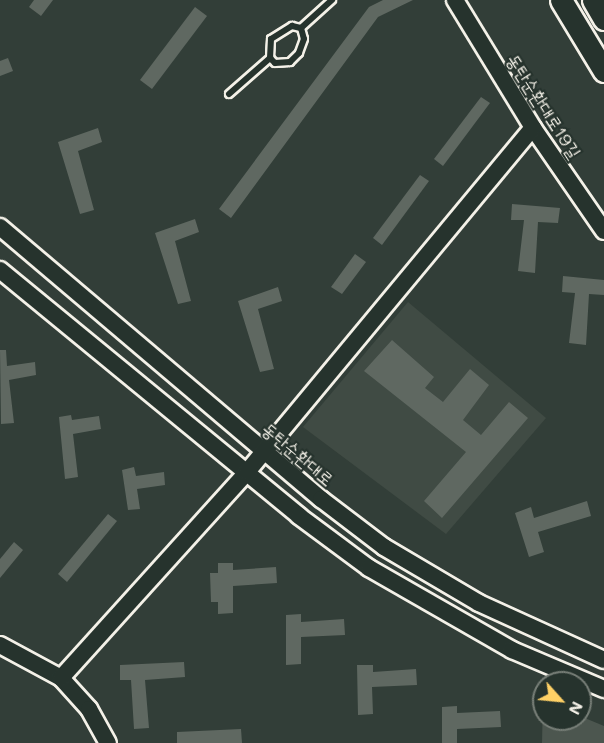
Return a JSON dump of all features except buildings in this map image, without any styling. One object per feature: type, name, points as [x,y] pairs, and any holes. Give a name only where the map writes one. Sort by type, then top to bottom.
[{"type":"highway","points":[[561,0],[604,70]]},
{"type":"highway","points":[[593,0],[604,19]]},
{"type":"main road","name":"동탄순환대로19길","points":[[455,0],[533,128],[604,231]]},
{"type":"main road","points":[[61,678],[247,472],[533,128]]},
{"type":"main road","name":"동탄순환대로","points":[[0,227],[264,451],[408,563],[529,628],[604,660]]},
{"type":"main road","points":[[0,270],[247,472],[369,568],[438,611],[512,650],[604,689]]},
{"type":"main road","points":[[0,645],[61,678],[89,709],[108,743]]},
{"type":"lane","points":[[230,94],[270,58],[271,39],[284,27],[301,28],[332,0]]},
{"type":"lane","points":[[270,58],[290,62],[304,39],[301,28]]},
{"type":"shaded area","points":[[408,302],[546,418],[446,534],[303,427]]},
{"type":"shaded area","points":[[592,721],[604,726],[604,743],[542,743],[542,731],[592,731]]}]
